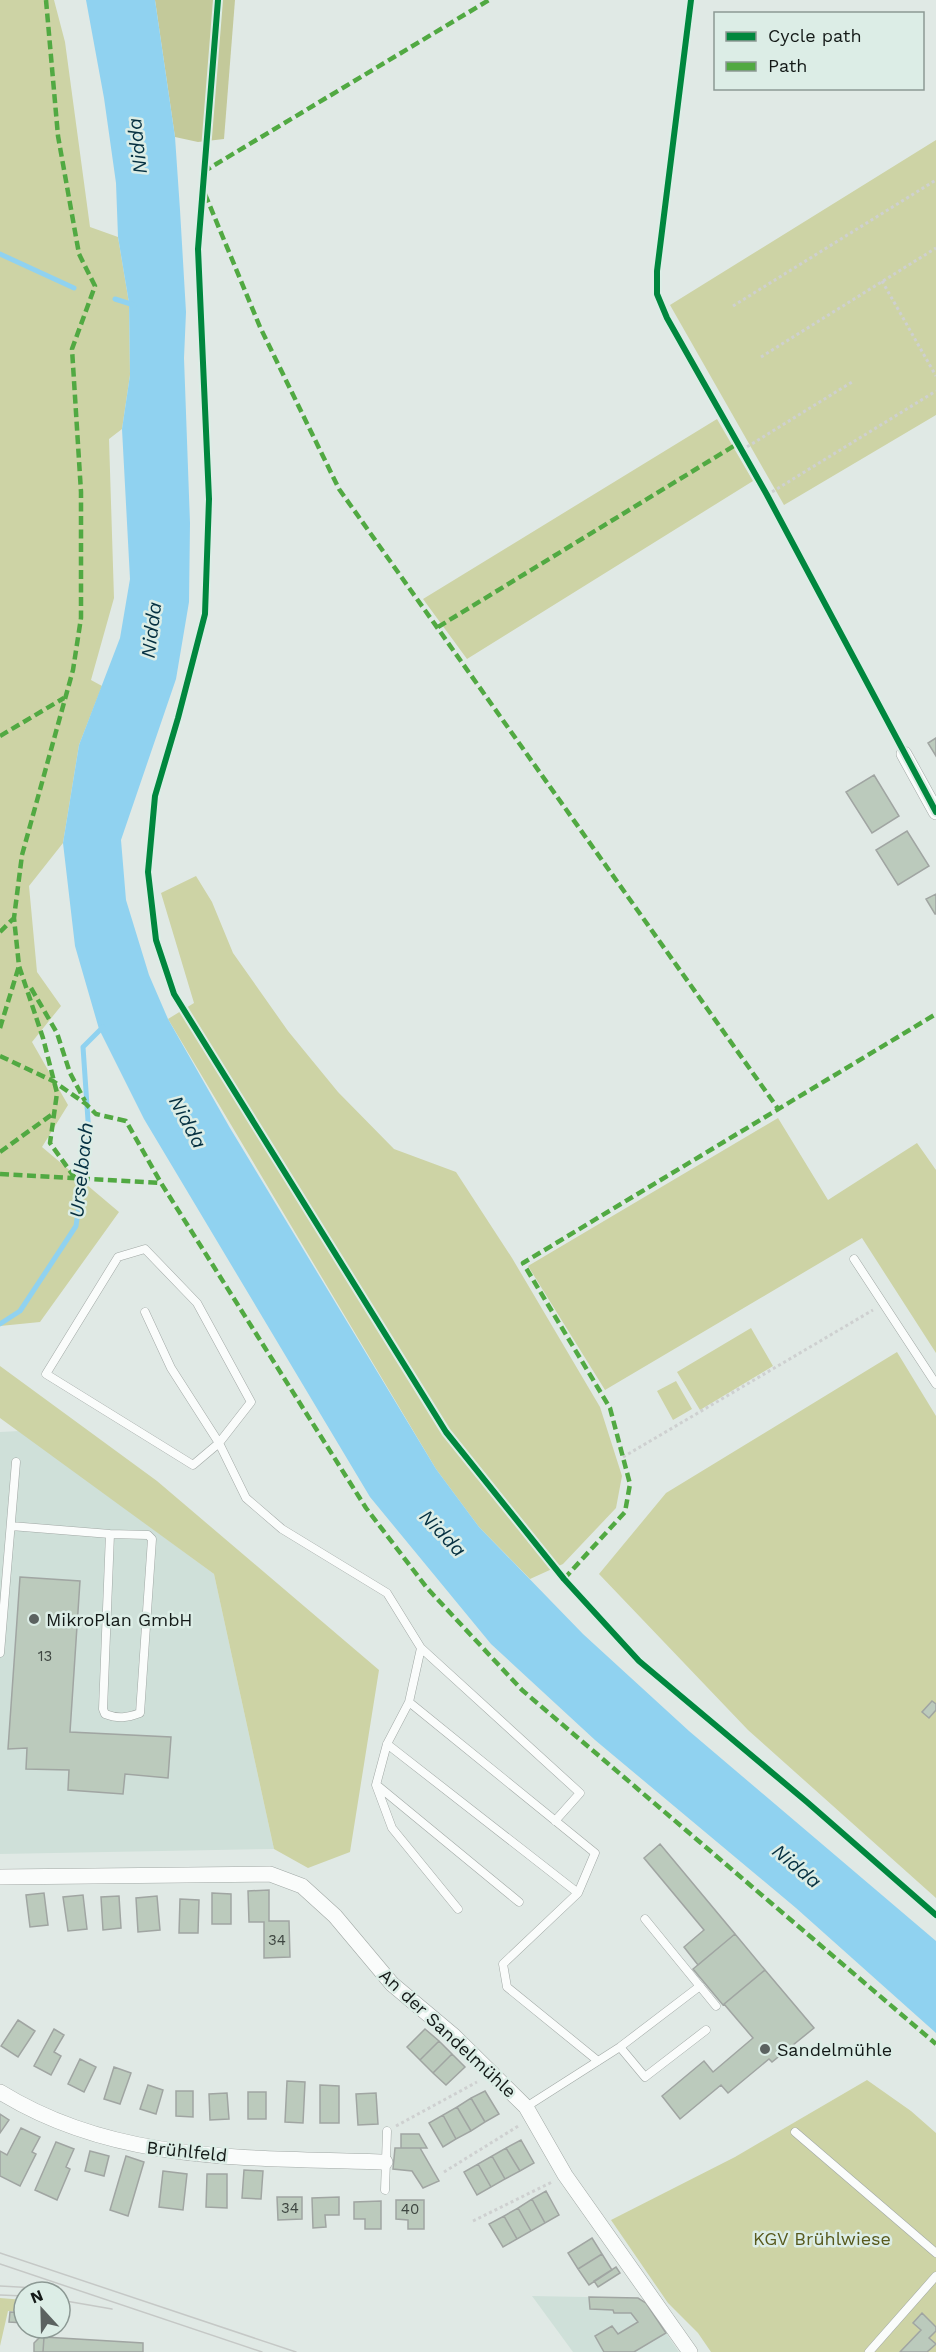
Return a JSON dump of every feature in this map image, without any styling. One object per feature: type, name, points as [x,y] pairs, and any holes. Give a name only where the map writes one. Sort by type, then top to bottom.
[{"type":"street","points":[[904,754],[936,812]]},
{"type":"street","name":"An der Sandelmühle","points":[[0,1877],[270,1874],[302,1886],[335,1916],[392,1984],[454,2036],[492,2074],[526,2114],[565,2175],[690,2352]]},
{"type":"street","name":"Brühlfeld","points":[[0,2092],[27,2109],[88,2133],[156,2150],[199,2155],[385,2162]]},
{"type":"lane","points":[[145,1249],[190,1295],[197,1303],[246,1392],[251,1402],[219,1443],[193,1465],[46,1374],[118,1257],[145,1249]]},
{"type":"lane","points":[[854,1259],[936,1384]]},
{"type":"lane","points":[[145,1312],[171,1368],[219,1443],[246,1498],[282,1529],[387,1593],[421,1648],[580,1793],[555,1821]]},
{"type":"lane","points":[[0,1653],[16,1462]]},
{"type":"lane","points":[[11,1526],[148,1535],[152,1539],[140,1713],[130,1717],[116,1718],[105,1714],[103,1709],[110,1534]]},
{"type":"lane","points":[[421,1648],[409,1702],[387,1744],[376,1785],[392,1828],[458,1909]]},
{"type":"lane","points":[[409,1702],[595,1853],[578,1893],[503,1964],[507,1987],[598,2061]]},
{"type":"lane","points":[[387,1744],[578,1893]]},
{"type":"lane","points":[[376,1785],[519,1902]]},
{"type":"lane","points":[[645,1919],[716,2006]]},
{"type":"lane","points":[[526,2114],[700,1986]]},
{"type":"lane","points":[[620,2047],[645,2077],[706,2030]]},
{"type":"lane","points":[[385,2190],[387,2131]]},
{"type":"lane","points":[[795,2132],[936,2253]]},
{"type":"lane","points":[[869,2352],[936,2276]]},
{"type":"path","points":[[733,306],[936,180]]},
{"type":"path","points":[[761,357],[936,248]]},
{"type":"path","points":[[882,281],[936,374]]},
{"type":"path","points":[[742,450],[852,382]]},
{"type":"path","points":[[767,495],[936,391]]},
{"type":"path","points":[[623,1457],[885,1303]]},
{"type":"path","points":[[387,2131],[492,2074]]},
{"type":"path","points":[[444,2172],[526,2114]]},
{"type":"path","points":[[473,2221],[561,2178]]},
{"type":"shaded area","points":[[20,1431],[214,1574],[274,1849],[0,1854],[0,1432]]},
{"type":"shaded area","points":[[532,2296],[638,2298],[646,2303],[679,2352],[573,2352]]},
{"type":"green space","points":[[0,0],[54,0],[65,42],[90,227],[118,237],[129,303],[130,375],[122,429],[109,439],[114,598],[91,680],[102,686],[79,745],[63,843],[29,886],[37,972],[61,1006],[32,1042],[68,1105],[42,1147],[119,1212],[40,1322],[0,1326]]},
{"type":"green space","points":[[155,0],[235,0],[224,139],[198,142],[175,137]]},
{"type":"green space","points":[[936,140],[936,415],[784,505],[670,305]]},
{"type":"green space","points":[[717,419],[753,481],[467,659],[423,599]]},
{"type":"green space","points":[[196,876],[212,902],[233,953],[288,1031],[338,1092],[394,1149],[456,1172],[512,1258],[600,1407],[622,1476],[616,1508],[563,1564],[530,1579],[479,1527],[436,1469],[168,1019],[194,1003],[161,893]]},
{"type":"green space","points":[[778,1118],[828,1200],[917,1143],[936,1170],[936,1353],[862,1238],[605,1390],[528,1266]]},
{"type":"green space","points":[[751,1328],[773,1366],[700,1410],[677,1372]]},
{"type":"green space","points":[[897,1352],[936,1416],[936,1898],[748,1730],[599,1574],[666,1493]]},
{"type":"green space","points":[[0,1366],[157,1481],[379,1670],[350,1852],[308,1868],[274,1849],[214,1574],[0,1418]]},
{"type":"green space","points":[[676,1381],[692,1409],[673,1420],[657,1391]]},
{"type":"green space","name":"KGV Brühlwiese","points":[[867,2080],[911,2111],[936,2133],[936,2352],[711,2352],[698,2333],[668,2303],[611,2220],[735,2157]]},
{"type":"green space","points":[[0,2298],[12,2299],[12,2311],[8,2311],[0,2346]]},
{"type":"water","name":"Nidda","points":[[86,0],[155,0],[175,137],[180,210],[186,312],[184,358],[190,523],[189,602],[176,679],[121,840],[126,900],[149,975],[168,1019],[230,1128],[436,1469],[479,1527],[583,1634],[689,1731],[936,1941],[936,2033],[796,1908],[595,1740],[491,1644],[370,1497],[144,1119],[99,1029],[75,946],[63,843],[79,745],[120,638],[130,579],[122,429],[130,375],[129,303],[118,237],[116,183],[104,98]]},
{"type":"building","points":[[936,738],[936,756],[928,743]]},
{"type":"building","points":[[874,775],[899,816],[872,833],[846,792]]},
{"type":"building","points":[[907,831],[929,866],[898,885],[876,850]]},
{"type":"building","points":[[936,894],[936,914],[935,914],[926,899]]},
{"type":"building","points":[[20,1577],[80,1581],[70,1732],[171,1737],[168,1778],[125,1774],[123,1794],[68,1790],[69,1770],[26,1769],[27,1748],[8,1749]]},
{"type":"building","points":[[932,1701],[936,1704],[936,1710],[929,1718],[922,1712]]},
{"type":"building","points":[[660,1844],[735,1934],[698,1965],[684,1947],[704,1930],[644,1858]]},
{"type":"building","points":[[269,1890],[269,1921],[289,1921],[290,1957],[264,1958],[264,1922],[249,1922],[248,1891]]},
{"type":"building","points":[[44,1893],[48,1925],[30,1927],[26,1895]]},
{"type":"building","points":[[212,1893],[231,1894],[231,1924],[212,1924]]},
{"type":"building","points":[[83,1895],[87,1929],[68,1931],[63,1897]]},
{"type":"building","points":[[119,1896],[121,1928],[103,1930],[101,1897]]},
{"type":"building","points":[[157,1896],[160,1930],[138,1932],[136,1898]]},
{"type":"building","points":[[180,1899],[199,1900],[198,1933],[179,1933]]},
{"type":"building","points":[[735,1934],[765,1970],[723,2005],[693,1969]]},
{"type":"building","name":"Sandelmühle","points":[[765,1970],[814,2028],[772,2062],[769,2059],[728,2093],[721,2085],[680,2119],[662,2096],[704,2061],[713,2072],[753,2038],[724,2004]]},
{"type":"building","points":[[18,2020],[35,2031],[18,2057],[1,2046]]},
{"type":"building","points":[[54,2029],[64,2035],[54,2052],[61,2056],[51,2075],[34,2066]]},
{"type":"building","points":[[425,2029],[439,2041],[420,2060],[407,2047]]},
{"type":"building","points":[[439,2041],[452,2054],[433,2073],[420,2060]]},
{"type":"building","points":[[452,2054],[465,2067],[446,2085],[433,2073]]},
{"type":"building","points":[[80,2059],[96,2067],[84,2092],[68,2084]]},
{"type":"building","points":[[114,2067],[131,2073],[120,2104],[104,2099]]},
{"type":"building","points":[[287,2081],[305,2082],[303,2123],[285,2122]]},
{"type":"building","points":[[148,2085],[163,2090],[156,2114],[140,2109]]},
{"type":"building","points":[[320,2085],[339,2086],[339,2123],[320,2123]]},
{"type":"building","points":[[176,2091],[193,2091],[193,2117],[176,2116]]},
{"type":"building","points":[[485,2091],[499,2114],[485,2122],[471,2098]]},
{"type":"building","points":[[248,2092],[266,2092],[266,2119],[248,2119]]},
{"type":"building","points":[[227,2093],[229,2119],[210,2120],[209,2094]]},
{"type":"building","points":[[376,2093],[378,2124],[358,2125],[356,2094]]},
{"type":"building","points":[[471,2098],[485,2122],[471,2131],[457,2107]]},
{"type":"building","points":[[457,2107],[471,2131],[456,2139],[443,2115]]},
{"type":"building","points":[[0,2114],[9,2120],[0,2133]]},
{"type":"building","points":[[443,2115],[456,2139],[443,2147],[429,2123]]},
{"type":"building","points":[[21,2128],[40,2137],[32,2152],[36,2154],[20,2186],[0,2176],[0,2151],[7,2155]]},
{"type":"building","points":[[401,2134],[419,2134],[427,2148],[401,2148]]},
{"type":"building","points":[[521,2140],[534,2163],[520,2171],[506,2148]]},
{"type":"building","points":[[56,2142],[74,2149],[66,2167],[70,2169],[57,2200],[35,2190]]},
{"type":"building","points":[[395,2148],[420,2148],[439,2181],[423,2188],[412,2171],[393,2169]]},
{"type":"building","points":[[506,2148],[520,2171],[505,2179],[492,2156]]},
{"type":"building","points":[[90,2151],[109,2156],[104,2176],[85,2171]]},
{"type":"building","points":[[126,2156],[144,2162],[128,2216],[110,2210]]},
{"type":"building","points":[[492,2156],[505,2179],[491,2187],[478,2164]]},
{"type":"building","points":[[478,2164],[491,2187],[477,2195],[464,2172]]},
{"type":"building","points":[[244,2170],[263,2171],[261,2199],[242,2198]]},
{"type":"building","points":[[163,2171],[187,2174],[183,2210],[159,2207]]},
{"type":"building","points":[[207,2174],[227,2174],[227,2208],[206,2207]]},
{"type":"building","points":[[546,2191],[559,2215],[545,2223],[532,2199]]},
{"type":"building","points":[[277,2197],[302,2197],[302,2219],[278,2220]]},
{"type":"building","points":[[339,2197],[339,2215],[325,2215],[326,2227],[313,2228],[312,2198]]},
{"type":"building","points":[[532,2199],[545,2223],[531,2231],[518,2208]]},
{"type":"building","points":[[396,2200],[424,2200],[424,2229],[408,2229],[408,2220],[396,2219]]},
{"type":"building","points":[[381,2201],[381,2229],[365,2229],[365,2219],[354,2219],[354,2202]]},
{"type":"building","points":[[518,2208],[531,2231],[517,2239],[504,2216]]},
{"type":"building","points":[[504,2216],[517,2239],[503,2247],[489,2224]]},
{"type":"building","points":[[592,2238],[602,2254],[578,2269],[568,2253]]},
{"type":"building","points":[[602,2254],[612,2270],[589,2285],[578,2269]]},
{"type":"building","points":[[616,2267],[620,2273],[598,2287],[594,2281]]},
{"type":"building","points":[[589,2297],[638,2298],[646,2303],[666,2333],[634,2352],[604,2352],[595,2336],[612,2326],[618,2334],[638,2322],[631,2313],[590,2309]]},
{"type":"building","points":[[10,2312],[12,2312],[12,2322],[9,2322]]},
{"type":"building","points":[[922,2313],[936,2327],[936,2331],[929,2338],[936,2344],[927,2352],[900,2352],[921,2330],[913,2323]]},
{"type":"building","points":[[72,2339],[143,2343],[143,2352],[43,2352],[44,2340]]},
{"type":"building","points":[[37,2340],[44,2340],[43,2352],[34,2352],[34,2343]]},
{"type":"waterway","points":[[0,254],[74,288]]},
{"type":"waterway","points":[[115,299],[134,305]]},
{"type":"waterway","name":"Urselbach","points":[[0,1324],[20,1311],[76,1226],[89,1135],[83,1047],[103,1027]]},
{"type":"tram line","points":[[0,2253],[296,2352]]},
{"type":"tram line","points":[[0,2264],[262,2352]]},
{"type":"tram line","points":[[0,2286],[12,2287]]},
{"type":"tram line","points":[[0,2295],[12,2296]]},
{"type":"tram line","points":[[72,2302],[112,2309]]},
{"type":"marked path","points":[[46,0],[58,136],[79,254],[95,286],[72,349],[81,492],[81,618],[73,670],[22,855],[14,918],[19,966],[43,1038],[57,1093],[50,1143],[75,1178]]},
{"type":"marked path","points":[[203,172],[489,0]]},
{"type":"marked path","points":[[205,194],[260,327],[339,489],[779,1110]]},
{"type":"marked path","points":[[438,627],[737,444]]},
{"type":"marked path","points":[[0,736],[64,698]]},
{"type":"marked path","points":[[0,932],[14,918]]},
{"type":"marked path","points":[[0,1028],[19,966]]},
{"type":"marked path","points":[[31,988],[57,1033],[70,1073],[85,1101]]},
{"type":"marked path","points":[[564,1579],[625,1512],[630,1484],[610,1408],[523,1263],[936,1014]]},
{"type":"marked path","points":[[0,1056],[53,1081],[86,1104],[96,1114],[126,1121],[161,1183],[366,1508],[427,1588],[522,1690],[936,2044]]},
{"type":"marked path","points":[[0,1152],[54,1113]]},
{"type":"marked path","points":[[0,1174],[161,1183]]},
{"type":"cycle path","points":[[218,0],[198,249],[209,499],[205,614],[155,796],[148,872],[156,940],[174,994],[446,1432],[564,1579],[639,1661],[807,1802],[936,1915]]},
{"type":"cycle path","points":[[691,0],[657,271],[657,294],[667,318],[767,495],[936,812]]},
{"type":"place","name":"MikroPlan GmbH","points":[[34,1619]]},
{"type":"place","name":"Sandelmühle","points":[[765,2049]]}]
